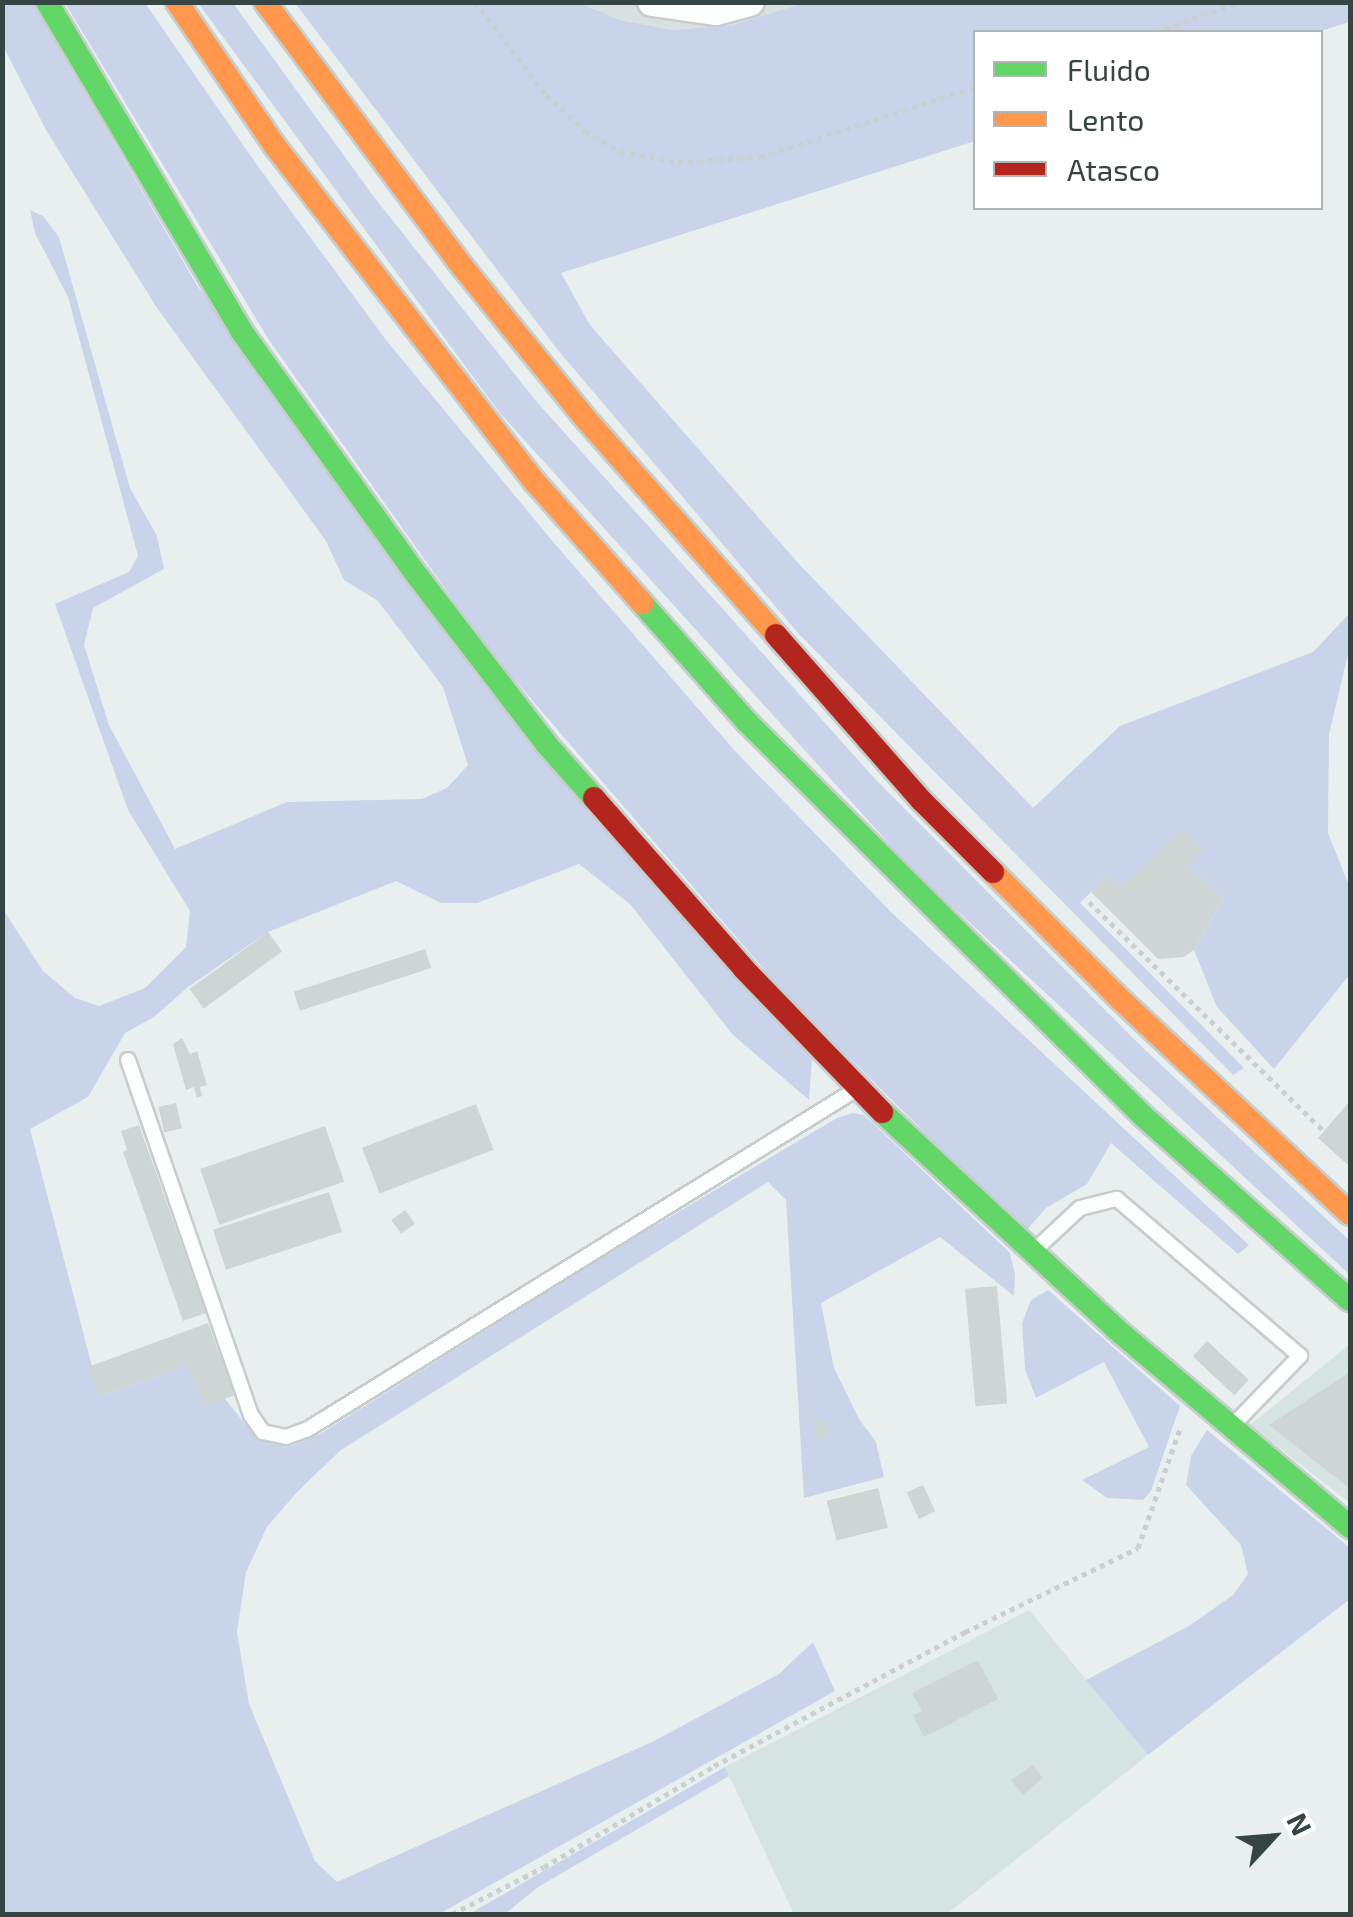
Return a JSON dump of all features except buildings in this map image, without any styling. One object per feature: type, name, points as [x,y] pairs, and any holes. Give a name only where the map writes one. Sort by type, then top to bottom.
[{"type":"main road","points":[[47,2],[242,332],[454,625],[609,818],[856,1088],[1192,1396],[1350,1527]]},
{"type":"main road","points":[[177,2],[276,146],[524,468],[746,720],[1142,1115],[1350,1300]]},
{"type":"main road","points":[[265,2],[457,260],[584,417],[920,800],[1120,998],[1350,1214]]},
{"type":"street","points":[[652,2],[716,11],[750,2]]},
{"type":"lane","points":[[128,1060],[251,1415],[263,1432],[286,1437],[325,1419],[845,1100],[856,1088]]},
{"type":"lane","points":[[1032,1253],[1080,1208],[1116,1199],[1300,1356],[1230,1427]]},
{"type":"path","points":[[475,2],[546,95],[585,131],[620,152],[678,162],[760,158],[973,88]]},
{"type":"path","points":[[1161,30],[1240,2]]},
{"type":"path","points":[[1089,902],[1324,1131]]},
{"type":"path","points":[[452,1914],[898,1667],[1138,1548],[1192,1396]]},
{"type":"shaded area","points":[[32,2],[198,287],[812,1058],[809,1100],[733,1035],[630,904],[579,864],[477,903],[441,903],[396,881],[268,932],[188,987],[154,1017],[125,1033],[88,1097],[30,1129],[100,1397],[188,1365],[225,1399],[258,1440],[291,1446],[320,1434],[624,1244],[837,1118],[853,1113],[864,1115],[1010,1253],[1015,1274],[1014,1296],[940,1237],[821,1303],[834,1368],[859,1419],[876,1442],[884,1477],[804,1498],[786,1200],[768,1182],[341,1450],[298,1491],[267,1527],[246,1572],[237,1632],[249,1704],[315,1861],[337,1882],[652,1742],[779,1674],[813,1642],[835,1691],[439,1914],[3,1914],[2,908],[43,971],[75,998],[99,1006],[145,988],[186,947],[190,911],[128,810],[55,604],[129,572],[138,556],[68,297],[35,233],[30,210],[43,216],[59,237],[130,488],[157,536],[164,569],[93,608],[84,645],[109,725],[175,849],[287,802],[422,799],[447,788],[468,765],[443,687],[378,601],[344,580],[326,541],[157,308],[46,130],[3,46],[3,3]]},
{"type":"shaded area","points":[[808,2],[1350,3],[1350,22],[1323,30],[973,30],[973,142],[561,273],[590,325],[799,564],[1033,808],[1120,726],[1313,652],[1350,613],[1350,645],[1329,735],[1328,833],[1350,888],[1350,974],[1274,1069],[1217,1007],[1194,950],[1223,899],[1188,865],[1121,887],[1108,875],[1080,903],[1244,1068],[1233,1075],[798,633],[557,349],[295,3],[580,3],[620,20],[673,30],[733,25]]},
{"type":"shaded area","points":[[65,3],[145,3],[257,165],[386,340],[554,543],[735,751],[891,912],[1249,1245],[1238,1254],[1111,1143],[1087,1184],[1046,1208],[1025,1232],[787,996],[488,649],[269,340]]},
{"type":"shaded area","points":[[198,3],[233,3],[374,197],[536,401],[877,781],[1143,1048],[1350,1241],[1350,1275],[913,870],[499,412]]},
{"type":"shaded area","points":[[580,3],[808,3],[733,25],[673,30],[620,20]]},
{"type":"shaded area","points":[[1048,1290],[1180,1406],[1151,1491],[1143,1500],[1107,1498],[1082,1480],[1149,1447],[1104,1362],[1036,1398],[1025,1369],[1022,1323],[1031,1300]]},
{"type":"shaded area","points":[[1350,1344],[1350,1503],[1250,1425]]},
{"type":"shaded area","points":[[1207,1430],[1350,1548],[1350,1599],[1148,1755],[1086,1680],[1189,1626],[1233,1595],[1248,1574],[1241,1545],[1186,1485],[1191,1456]]},
{"type":"shaded area","points":[[1029,1610],[1148,1755],[947,1914],[794,1914],[725,1767]]},
{"type":"shaded area","points":[[725,1767],[729,1776],[538,1887],[505,1914],[469,1914]]},
{"type":"traffic: fast","points":[[47,2],[242,332],[419,578],[547,745],[594,798]]},
{"type":"traffic: fast","points":[[642,603],[746,721],[1142,1115],[1350,1300]]},
{"type":"traffic: fast","points":[[882,1112],[1116,1329],[1350,1527]]},
{"type":"traffic: slow","points":[[177,2],[275,146],[535,482],[642,603]]},
{"type":"traffic: slow","points":[[265,2],[457,260],[584,417],[776,635]]},
{"type":"traffic: slow","points":[[993,872],[1120,999],[1350,1214]]},
{"type":"traffic: jam","points":[[776,635],[921,800],[993,872]]},
{"type":"traffic: jam","points":[[594,798],[744,969],[882,1112]]}]
